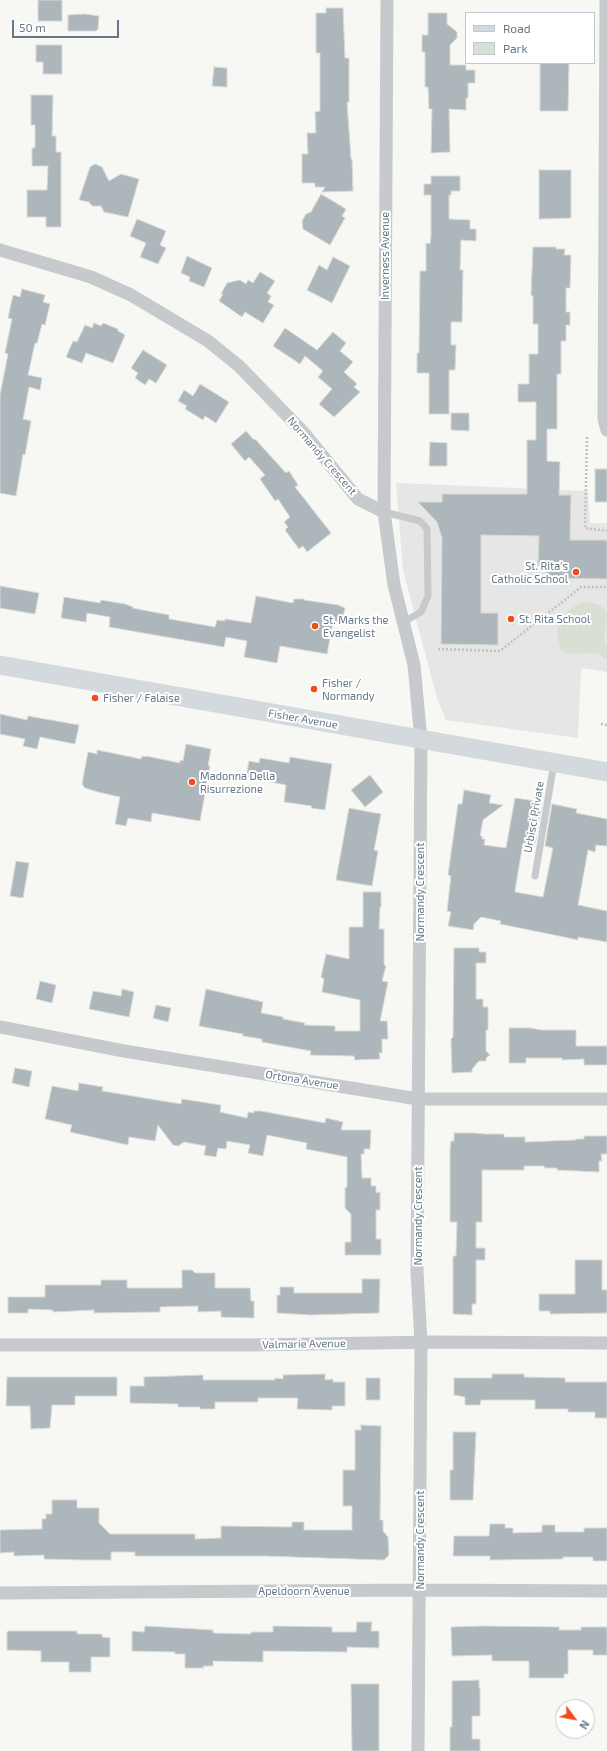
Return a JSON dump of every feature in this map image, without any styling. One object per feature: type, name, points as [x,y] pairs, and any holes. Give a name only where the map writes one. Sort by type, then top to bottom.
[{"type":"main road","name":"Fisher Avenue","points":[[0,665],[607,772]]},
{"type":"street","name":"Inverness Avenue","points":[[384,512],[387,0]]},
{"type":"street","points":[[606,0],[604,419],[606,430]]},
{"type":"street","name":"Normandy Crescent","points":[[0,250],[91,277],[131,295],[208,341],[239,366],[304,433],[358,499],[384,512],[394,585],[414,665],[421,740],[417,1271],[421,1342],[418,1751]]},
{"type":"street","name":"Ortona Avenue","points":[[0,1027],[124,1051],[418,1099],[607,1099]]},
{"type":"street","name":"Valmarie Avenue","points":[[0,1345],[251,1345],[421,1342],[607,1343]]},
{"type":"street","name":"Apeldoorn Avenue","points":[[0,1593],[420,1590],[607,1591]]},
{"type":"lane","points":[[384,512],[420,521],[427,529],[428,596],[421,612],[404,622]]},
{"type":"lane","name":"Urbisci Private","points":[[535,876],[554,763]]},
{"type":"path","points":[[587,437],[585,528],[607,531]]},
{"type":"path","points":[[438,649],[500,650],[581,588],[607,587]]},
{"type":"path","points":[[601,724],[607,725]]},
{"type":"shaded area","name":"St. Rita School","points":[[396,483],[588,491],[590,523],[607,523],[607,672],[581,668],[578,738],[446,720],[437,698],[403,570]]},
{"type":"green space","points":[[586,602],[598,604],[607,614],[604,640],[607,647],[607,660],[597,653],[568,654],[562,651],[559,645],[557,631],[558,624],[570,609]]},
{"type":"building","points":[[38,0],[62,0],[62,21],[38,21]]},
{"type":"building","points":[[326,8],[343,8],[345,58],[349,58],[349,102],[347,102],[353,191],[322,192],[325,187],[315,187],[315,183],[302,183],[302,154],[308,154],[307,133],[316,133],[315,112],[320,111],[320,53],[316,53],[316,13],[326,13]]},
{"type":"building","points":[[428,13],[447,13],[447,24],[457,32],[457,38],[450,45],[450,65],[466,65],[466,70],[475,70],[475,83],[468,83],[466,110],[449,109],[450,152],[431,153],[432,109],[429,109],[428,87],[425,87],[425,52],[422,52],[422,35],[428,35]]},
{"type":"building","points":[[85,14],[99,16],[98,29],[96,31],[68,31],[68,15]]},
{"type":"building","points":[[36,45],[62,45],[62,74],[43,74],[43,62],[36,62]]},
{"type":"building","points":[[540,64],[569,64],[568,111],[540,111]]},
{"type":"building","points":[[214,67],[227,68],[227,87],[212,86]]},
{"type":"building","points":[[31,95],[53,95],[52,136],[56,136],[56,152],[61,152],[61,227],[46,227],[46,217],[27,217],[27,190],[47,190],[48,166],[32,166],[32,148],[35,148],[35,125],[31,125]]},
{"type":"building","points":[[95,164],[102,167],[109,181],[121,174],[139,179],[128,217],[104,212],[101,206],[92,206],[89,202],[79,200],[90,167]]},
{"type":"building","points":[[539,170],[571,170],[571,218],[539,219]]},
{"type":"building","points":[[431,176],[460,176],[460,191],[451,191],[451,195],[449,195],[449,219],[470,220],[470,229],[476,229],[476,241],[461,240],[460,270],[463,270],[462,322],[451,322],[451,345],[456,345],[455,370],[449,370],[449,414],[429,414],[429,373],[417,373],[417,353],[419,353],[420,271],[426,271],[426,243],[430,244],[431,236],[431,195],[424,195],[424,184],[431,184]]},
{"type":"building","points":[[321,194],[346,209],[342,216],[345,218],[330,245],[303,229],[302,221],[306,214],[311,212]]},
{"type":"building","points":[[137,219],[166,231],[160,245],[166,248],[158,264],[140,257],[146,243],[130,236]]},
{"type":"building","name":"St. Rita's Catholic School","points":[[533,247],[556,247],[556,249],[565,249],[564,255],[571,255],[570,288],[566,288],[566,312],[570,312],[570,325],[566,325],[566,341],[561,341],[561,374],[557,374],[557,429],[547,429],[547,461],[560,462],[559,495],[571,495],[570,540],[607,540],[607,579],[546,578],[546,565],[538,565],[539,536],[481,535],[481,613],[498,613],[498,645],[441,644],[442,538],[437,522],[418,502],[442,502],[442,494],[527,494],[527,440],[536,440],[536,402],[518,402],[518,384],[529,384],[529,354],[538,354],[538,324],[533,324],[533,296],[531,295]]},
{"type":"building","points":[[187,256],[212,268],[204,287],[189,281],[190,277],[181,273]]},
{"type":"building","points":[[333,257],[350,266],[332,303],[307,290],[319,265],[327,270]]},
{"type":"building","points":[[260,272],[275,281],[267,293],[271,296],[268,302],[274,305],[263,323],[245,312],[242,317],[219,301],[227,283],[240,280],[246,284],[248,280],[253,283]]},
{"type":"building","points":[[22,289],[45,295],[43,302],[50,304],[45,325],[42,324],[37,343],[35,343],[28,375],[42,378],[40,390],[29,387],[23,419],[31,421],[25,455],[23,454],[16,496],[0,493],[0,395],[8,354],[5,353],[12,319],[8,318],[13,295],[20,297]]},
{"type":"building","points":[[94,323],[101,326],[103,323],[118,329],[118,331],[125,335],[113,363],[86,353],[82,363],[66,357],[73,341],[77,342],[85,325],[92,328]]},
{"type":"building","points":[[285,328],[317,350],[333,332],[346,343],[340,351],[353,362],[344,372],[357,384],[354,387],[360,392],[334,417],[319,404],[332,389],[318,377],[323,371],[305,356],[300,364],[273,346]]},
{"type":"building","points":[[143,350],[167,365],[156,383],[149,379],[145,385],[135,378],[138,373],[131,368]]},
{"type":"building","points":[[200,384],[229,402],[216,423],[205,416],[203,420],[185,409],[187,406],[178,401],[184,390],[193,396]]},
{"type":"building","points":[[451,413],[469,413],[469,431],[451,430]]},
{"type":"building","points":[[246,431],[286,473],[289,471],[298,485],[295,487],[331,533],[307,552],[303,546],[299,549],[285,530],[288,527],[284,522],[290,517],[278,499],[275,501],[260,479],[265,475],[249,457],[245,461],[231,444]]},
{"type":"building","points":[[430,442],[447,443],[447,466],[429,466]]},
{"type":"building","points":[[595,469],[607,469],[607,502],[595,502]]},
{"type":"building","points":[[0,586],[39,593],[35,614],[0,608]]},
{"type":"building","points":[[256,596],[293,603],[294,599],[304,599],[338,605],[345,608],[342,621],[333,622],[327,654],[280,646],[277,663],[244,657],[247,641],[226,637],[224,647],[109,627],[110,617],[87,613],[86,622],[61,618],[64,597],[100,603],[101,600],[125,604],[133,607],[132,608],[169,615],[169,619],[215,627],[217,620],[225,621],[225,619],[251,623]]},
{"type":"building","points":[[0,714],[27,720],[28,716],[79,725],[75,744],[40,737],[37,749],[23,746],[25,739],[0,734]]},
{"type":"building","points":[[186,744],[211,749],[208,766],[210,766],[200,821],[152,813],[151,822],[128,818],[126,826],[115,824],[120,797],[85,788],[82,784],[88,752],[97,754],[97,750],[141,759],[142,756],[146,756],[180,763],[180,760],[183,761]]},
{"type":"building","points":[[290,757],[332,764],[325,810],[311,808],[312,806],[284,802],[286,785],[246,777],[249,761],[259,763],[260,758],[289,763]]},
{"type":"building","points":[[370,775],[383,792],[365,807],[351,790]]},
{"type":"building","points":[[464,790],[491,795],[489,803],[503,805],[483,820],[480,836],[482,836],[482,839],[485,839],[484,845],[506,848],[515,798],[542,802],[535,844],[523,843],[515,892],[543,897],[553,848],[545,846],[552,804],[577,809],[576,813],[607,819],[607,846],[596,845],[595,852],[588,850],[578,905],[607,911],[607,942],[578,937],[578,940],[500,924],[501,921],[481,917],[474,924],[473,930],[448,926],[451,912],[447,911],[451,876],[448,875],[458,804],[462,804]]},
{"type":"building","points":[[349,808],[381,814],[374,850],[378,851],[372,886],[336,880]]},
{"type":"building","points":[[16,861],[29,863],[23,898],[10,896]]},
{"type":"building","points":[[363,892],[381,892],[379,929],[384,929],[384,965],[386,966],[382,981],[388,982],[380,1021],[387,1021],[388,1039],[382,1039],[382,1053],[379,1053],[380,1059],[355,1060],[354,1056],[310,1055],[311,1051],[262,1042],[262,1039],[243,1036],[243,1034],[199,1026],[206,989],[263,1002],[261,1013],[305,1023],[304,1025],[335,1026],[335,1031],[360,1031],[360,1000],[322,992],[324,979],[321,977],[326,954],[349,959],[349,927],[363,927]]},
{"type":"building","points":[[454,948],[479,948],[479,952],[486,952],[486,963],[476,963],[476,999],[483,999],[483,1007],[488,1007],[486,1051],[490,1055],[486,1058],[486,1061],[479,1061],[472,1069],[472,1072],[452,1073],[451,1039],[453,1037]]},
{"type":"building","points":[[40,981],[56,985],[52,1003],[36,999]]},
{"type":"building","points":[[122,989],[134,992],[129,1017],[89,1009],[93,991],[121,996]]},
{"type":"building","points":[[156,1005],[171,1008],[168,1022],[153,1018]]},
{"type":"building","points":[[509,1028],[576,1030],[576,1046],[607,1046],[607,1065],[584,1065],[584,1059],[562,1060],[562,1058],[526,1058],[526,1063],[509,1063]]},
{"type":"building","points":[[15,1068],[32,1071],[29,1087],[12,1083]]},
{"type":"building","points":[[79,1083],[103,1087],[102,1091],[181,1104],[182,1099],[221,1105],[220,1112],[247,1118],[248,1112],[254,1113],[254,1111],[261,1111],[325,1123],[326,1118],[343,1122],[341,1130],[371,1130],[370,1149],[364,1149],[364,1154],[361,1154],[362,1178],[371,1178],[371,1186],[376,1186],[376,1193],[380,1192],[380,1210],[376,1210],[376,1239],[381,1239],[381,1255],[345,1255],[345,1242],[351,1242],[351,1214],[345,1208],[347,1157],[306,1149],[307,1143],[267,1135],[263,1156],[248,1153],[250,1145],[227,1141],[226,1149],[218,1148],[216,1157],[204,1155],[206,1146],[184,1142],[178,1146],[173,1145],[158,1125],[155,1141],[129,1137],[128,1145],[70,1132],[72,1125],[45,1119],[52,1086],[78,1091]]},
{"type":"building","points":[[454,1133],[504,1134],[504,1137],[525,1137],[525,1142],[576,1140],[584,1139],[584,1136],[607,1136],[607,1154],[601,1154],[602,1161],[599,1161],[599,1172],[557,1170],[557,1168],[545,1168],[544,1166],[524,1166],[524,1170],[482,1170],[482,1222],[476,1222],[476,1248],[485,1248],[485,1260],[476,1260],[476,1304],[472,1304],[472,1315],[453,1314],[453,1256],[456,1256],[457,1222],[450,1222],[450,1149],[451,1141],[454,1141]]},
{"type":"building","points":[[575,1260],[602,1260],[602,1290],[607,1290],[607,1313],[550,1314],[550,1311],[539,1311],[539,1294],[575,1294]]},
{"type":"building","points":[[182,1270],[192,1270],[195,1273],[215,1273],[215,1288],[250,1288],[251,1301],[254,1301],[254,1318],[221,1317],[221,1311],[198,1312],[198,1306],[160,1307],[160,1312],[94,1313],[94,1310],[53,1312],[53,1310],[28,1309],[28,1313],[8,1313],[8,1297],[45,1297],[45,1285],[101,1285],[101,1280],[127,1280],[127,1288],[182,1288]]},
{"type":"building","points":[[362,1279],[380,1279],[379,1313],[311,1315],[277,1313],[277,1295],[280,1295],[280,1287],[294,1287],[294,1293],[362,1293]]},
{"type":"building","points":[[325,1374],[325,1380],[333,1379],[333,1382],[345,1382],[345,1406],[332,1406],[332,1410],[297,1409],[298,1398],[258,1398],[258,1402],[215,1402],[215,1409],[178,1407],[178,1404],[130,1403],[130,1386],[144,1386],[144,1377],[203,1375],[203,1380],[275,1380],[275,1378],[283,1379],[283,1375]]},
{"type":"building","points":[[492,1374],[524,1374],[524,1377],[565,1378],[565,1382],[607,1382],[607,1418],[595,1418],[595,1412],[568,1412],[568,1409],[535,1409],[535,1400],[481,1400],[480,1405],[465,1405],[465,1397],[454,1395],[454,1378],[492,1378]]},
{"type":"building","points":[[7,1377],[117,1377],[117,1396],[75,1396],[75,1405],[52,1405],[50,1428],[31,1429],[30,1406],[6,1406]]},
{"type":"building","points":[[366,1378],[380,1378],[380,1400],[366,1400]]},
{"type":"building","points":[[361,1425],[381,1426],[380,1520],[383,1520],[383,1531],[388,1537],[389,1555],[384,1560],[264,1556],[135,1556],[135,1552],[111,1552],[111,1560],[83,1560],[44,1559],[44,1555],[14,1556],[14,1552],[0,1553],[0,1530],[42,1529],[42,1519],[46,1519],[46,1514],[52,1514],[52,1500],[77,1500],[77,1508],[99,1508],[99,1523],[110,1534],[195,1534],[195,1539],[221,1538],[221,1526],[292,1527],[292,1522],[304,1522],[304,1530],[352,1530],[352,1506],[343,1506],[343,1470],[355,1470],[355,1430],[361,1430]]},
{"type":"building","points":[[453,1432],[476,1432],[473,1500],[450,1500],[450,1470],[453,1470]]},
{"type":"building","points":[[490,1524],[505,1524],[505,1528],[513,1528],[513,1533],[542,1532],[542,1525],[555,1525],[555,1532],[584,1532],[584,1528],[607,1528],[607,1561],[593,1561],[593,1557],[490,1560],[490,1556],[453,1556],[454,1536],[489,1536]]},
{"type":"building","points":[[357,1622],[372,1622],[371,1631],[379,1631],[379,1648],[347,1647],[347,1652],[263,1651],[263,1662],[213,1661],[213,1666],[203,1666],[204,1668],[185,1668],[185,1654],[175,1654],[175,1652],[132,1651],[132,1631],[144,1632],[145,1626],[213,1630],[213,1633],[251,1634],[251,1632],[273,1632],[273,1626],[332,1627],[332,1632],[356,1632]]},
{"type":"building","points":[[451,1627],[559,1627],[559,1630],[581,1630],[581,1627],[607,1627],[607,1655],[593,1655],[593,1650],[568,1650],[568,1674],[564,1674],[564,1678],[529,1678],[529,1661],[492,1661],[492,1655],[452,1656]]},
{"type":"building","points":[[77,1631],[77,1634],[102,1634],[102,1637],[110,1638],[110,1657],[91,1657],[91,1672],[69,1672],[69,1662],[41,1662],[41,1651],[7,1650],[7,1632]]},
{"type":"building","points":[[479,1680],[480,1716],[472,1716],[472,1739],[480,1739],[480,1751],[450,1751],[450,1727],[452,1727],[452,1681]]},
{"type":"building","points":[[351,1684],[379,1684],[379,1751],[352,1751]]},
{"type":"place","name":"St. Rita's Catholic School","points":[[576,572]]},
{"type":"place","name":"St. Rita School","points":[[511,619]]},
{"type":"place","name":"St. Marks the Evangelist","points":[[315,626]]},
{"type":"place","name":"Fisher / Normandy","points":[[314,689]]},
{"type":"place","name":"Fisher / Falaise","points":[[95,698]]},
{"type":"place","name":"Madonna Della Risurrezione","points":[[192,782]]}]
